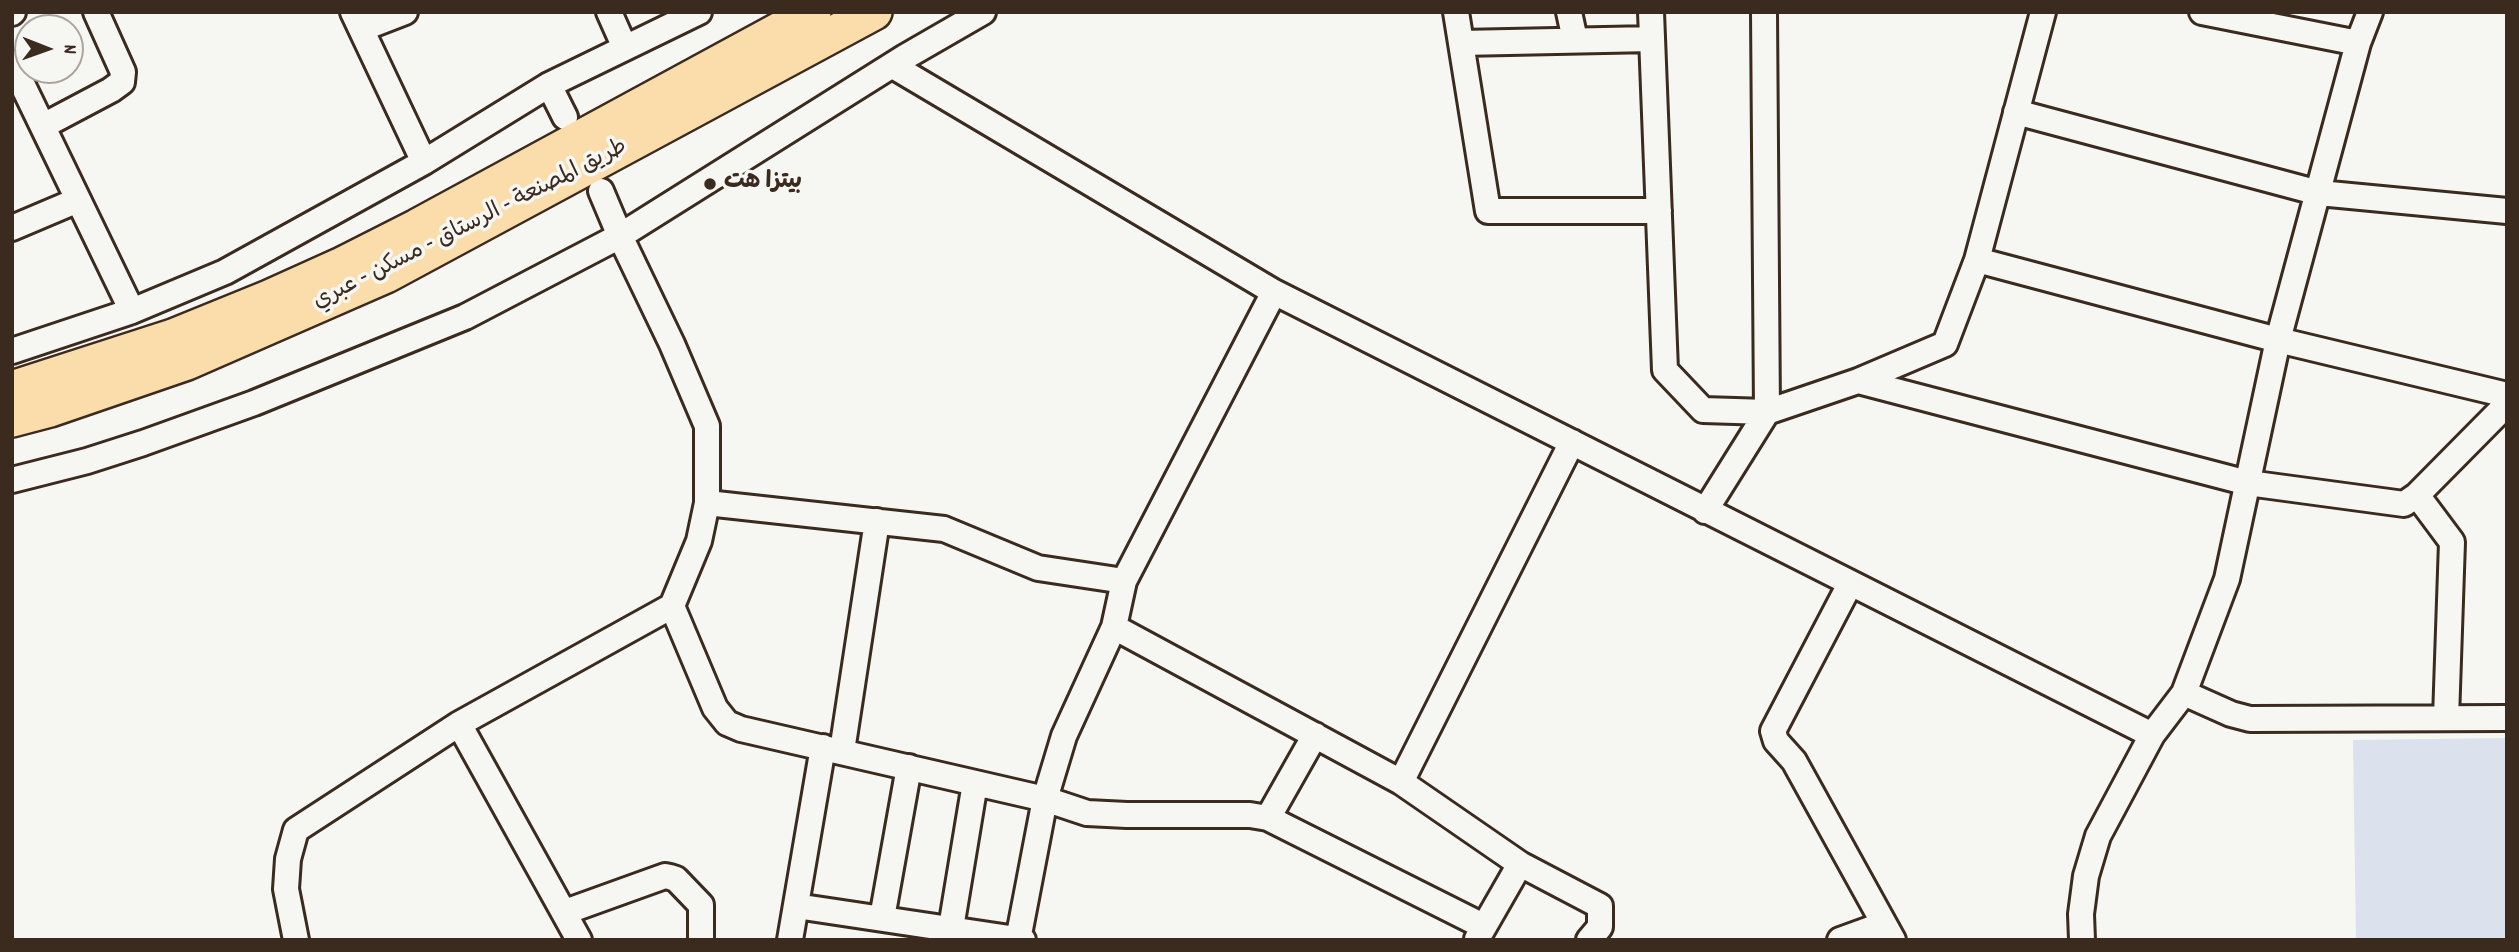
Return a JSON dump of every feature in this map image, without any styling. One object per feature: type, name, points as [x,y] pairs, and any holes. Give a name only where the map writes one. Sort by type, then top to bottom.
[{"type":"highway","name":"طريق المصنعة - الرستاق - مسكن - عبري","points":[[12,389],[173,337],[340,266],[813,12]]},
{"type":"highway","name":"طريق المصنعة - الرستاق - مسكن - عبري","points":[[12,419],[50,409],[187,362],[386,275],[874,12]]},
{"type":"street","points":[[43,126],[122,82],[123,72],[96,12]]},
{"type":"street","points":[[405,12],[357,20],[424,162]]},
{"type":"street","points":[[609,12],[625,48]]},
{"type":"street","points":[[12,351],[132,311],[225,272],[424,162],[549,85],[699,12]]},
{"type":"street","points":[[12,480],[117,452],[254,403],[465,317],[620,236],[983,12]]},
{"type":"street","points":[[1456,12],[1488,211],[1659,211]]},
{"type":"street","points":[[1569,12],[1574,40]]},
{"type":"street","points":[[1651,12],[1665,370],[1703,411],[1767,412],[1858,381],[1945,344],[1977,260],[2043,12]]},
{"type":"street","points":[[1705,511],[1767,412],[1764,12]]},
{"type":"street","points":[[2202,12],[2358,43]]},
{"type":"street","points":[[2081,940],[2086,876],[2098,836],[2151,735],[2184,693],[2227,579],[2278,340],[2358,43],[2370,12]]},
{"type":"street","points":[[1461,43],[1652,39]]},
{"type":"street","points":[[12,63],[132,311]]},
{"type":"street","points":[[892,66],[1274,292],[2151,735]]},
{"type":"street","points":[[549,85],[565,117]]},
{"type":"street","points":[[2016,112],[2319,193],[2507,212]]},
{"type":"street","points":[[296,940],[286,889],[288,859],[296,830],[459,724],[672,606],[699,541],[707,503],[707,426],[601,191]]},
{"type":"street","points":[[12,228],[78,200]]},
{"type":"street","points":[[1977,260],[2278,340],[2507,395]]},
{"type":"street","points":[[796,906],[882,918],[950,934],[1020,939],[1045,799],[1064,736],[1114,627],[1124,581],[1274,292]]},
{"type":"street","points":[[1858,381],[2248,483],[2403,504],[2417,495],[2507,404]]},
{"type":"street","points":[[1401,782],[1572,442]]},
{"type":"street","points":[[2417,495],[2452,542],[2446,718]]},
{"type":"street","points":[[707,503],[944,529],[1038,568],[1124,581]]},
{"type":"street","points":[[790,940],[833,749],[877,521]]},
{"type":"street","points":[[1840,940],[1888,932],[1794,761],[1776,741],[1773,731],[1850,584]]},
{"type":"street","points":[[672,606],[715,708],[727,723],[741,729],[1045,799],[1087,813],[1127,816],[1250,815],[1268,818],[1480,933],[1520,864]]},
{"type":"street","points":[[1114,627],[1401,782],[1520,864],[1600,906],[1600,927],[1588,940]]},
{"type":"street","points":[[2184,693],[2231,714],[2250,719],[2507,718]]},
{"type":"street","points":[[459,724],[579,940]]},
{"type":"street","points":[[1268,818],[1315,736]]},
{"type":"street","points":[[882,918],[909,767]]},
{"type":"street","points":[[950,934],[975,783]]},
{"type":"street","points":[[565,912],[665,876],[670,877],[676,879],[701,905],[701,940]]},
{"type":"shaded area","points":[[2507,738],[2507,940],[2356,940],[2353,740]]},
{"type":"place","name":"بيتزا هت","points":[[710,184]]}]
